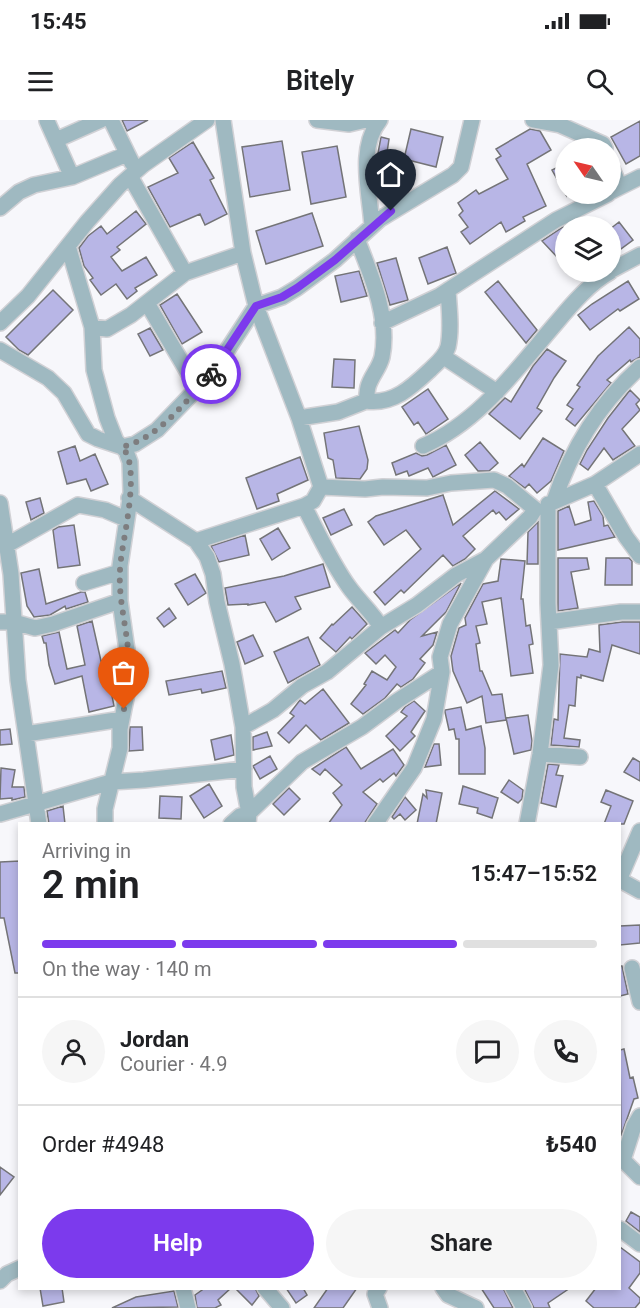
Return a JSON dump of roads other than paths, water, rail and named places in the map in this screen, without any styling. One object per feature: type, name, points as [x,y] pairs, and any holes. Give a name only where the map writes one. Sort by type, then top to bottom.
[{"type":"street","points":[[56,140],[101,120]]},
{"type":"street","points":[[111,120],[133,173],[185,273]]},
{"type":"street","points":[[0,323],[28,296],[87,222],[133,173],[207,120]]},
{"type":"street","points":[[196,541],[304,506],[313,501],[321,487],[299,418],[256,306],[243,253],[223,120]]},
{"type":"street","points":[[317,120],[349,122],[366,120]]},
{"type":"street","points":[[372,226],[367,168],[369,139],[380,120]]},
{"type":"street","points":[[0,350],[48,378],[64,393],[88,434],[122,447],[135,444],[157,430],[213,372],[256,306],[282,297],[297,288],[335,260],[391,211],[453,175],[461,167],[472,120]]},
{"type":"street","points":[[533,120],[560,125],[589,138]]},
{"type":"street","points":[[47,121],[72,177]]},
{"type":"street","points":[[0,208],[19,192],[33,185],[72,177],[127,154]]},
{"type":"street","points":[[621,187],[640,177]]},
{"type":"street","points":[[382,323],[448,290],[556,220],[587,204]]},
{"type":"street","points":[[357,239],[374,284],[382,323],[382,355],[379,368],[368,386],[366,401]]},
{"type":"street","points":[[68,246],[92,327],[94,370],[107,418],[116,441],[130,462],[129,498],[120,572],[120,601],[129,664],[128,688],[122,719],[120,748],[105,809],[105,822]]},
{"type":"street","points":[[92,327],[107,329],[131,315],[185,273],[243,253]]},
{"type":"street","points":[[621,265],[640,255]]},
{"type":"street","points":[[423,446],[437,440],[462,423],[497,392],[567,310],[595,282]]},
{"type":"street","points":[[299,418],[338,412],[366,401],[375,402],[392,398],[411,388],[444,357],[448,346],[448,290]]},
{"type":"street","points":[[147,303],[197,388]]},
{"type":"street","points":[[444,357],[497,392]]},
{"type":"street","points":[[527,822],[540,754],[551,665],[546,505],[593,421],[627,379],[640,367]]},
{"type":"street","points":[[243,727],[273,710],[302,686],[327,672],[381,627],[417,605],[456,575],[486,559],[546,505],[595,484],[640,454]]},
{"type":"street","points":[[321,487],[427,488],[451,483],[494,480],[546,505]]},
{"type":"street","points":[[595,484],[626,537],[640,556]]},
{"type":"street","points":[[129,498],[196,541],[207,557],[213,574],[243,727],[244,787],[248,818]]},
{"type":"street","points":[[0,502],[11,574],[7,622],[18,680],[39,822]]},
{"type":"street","points":[[7,545],[78,505],[105,510],[126,519]]},
{"type":"street","points":[[304,506],[332,562],[350,589],[381,627]]},
{"type":"street","points":[[376,822],[414,768],[434,719],[442,672],[440,657],[450,624],[486,559]]},
{"type":"street","points":[[84,583],[120,572]]},
{"type":"street","points":[[7,622],[35,628],[120,601]]},
{"type":"street","points":[[549,622],[621,612],[640,612]]},
{"type":"street","points":[[248,818],[302,762],[362,727],[442,672]]},
{"type":"street","points":[[26,734],[122,719]]},
{"type":"street","points":[[540,754],[580,758]]},
{"type":"street","points":[[0,814],[35,802],[111,782],[244,769]]},
{"type":"street","points":[[233,822],[240,816],[248,818]]},
{"type":"street","points":[[621,877],[640,831]]},
{"type":"street","points":[[621,880],[640,891]]},
{"type":"street","points":[[630,968],[640,1002]]},
{"type":"street","points":[[640,1116],[622,1159],[640,1177]]},
{"type":"street","points":[[621,1230],[640,1244]]},
{"type":"street","points":[[0,1281],[18,1269]]},
{"type":"street","points":[[184,1290],[188,1308]]},
{"type":"street","points":[[266,1290],[282,1308]]},
{"type":"street","points":[[378,1290],[375,1294],[380,1308]]},
{"type":"street","points":[[444,1290],[448,1295],[476,1308]]},
{"type":"street","points":[[514,1290],[524,1308]]}]
